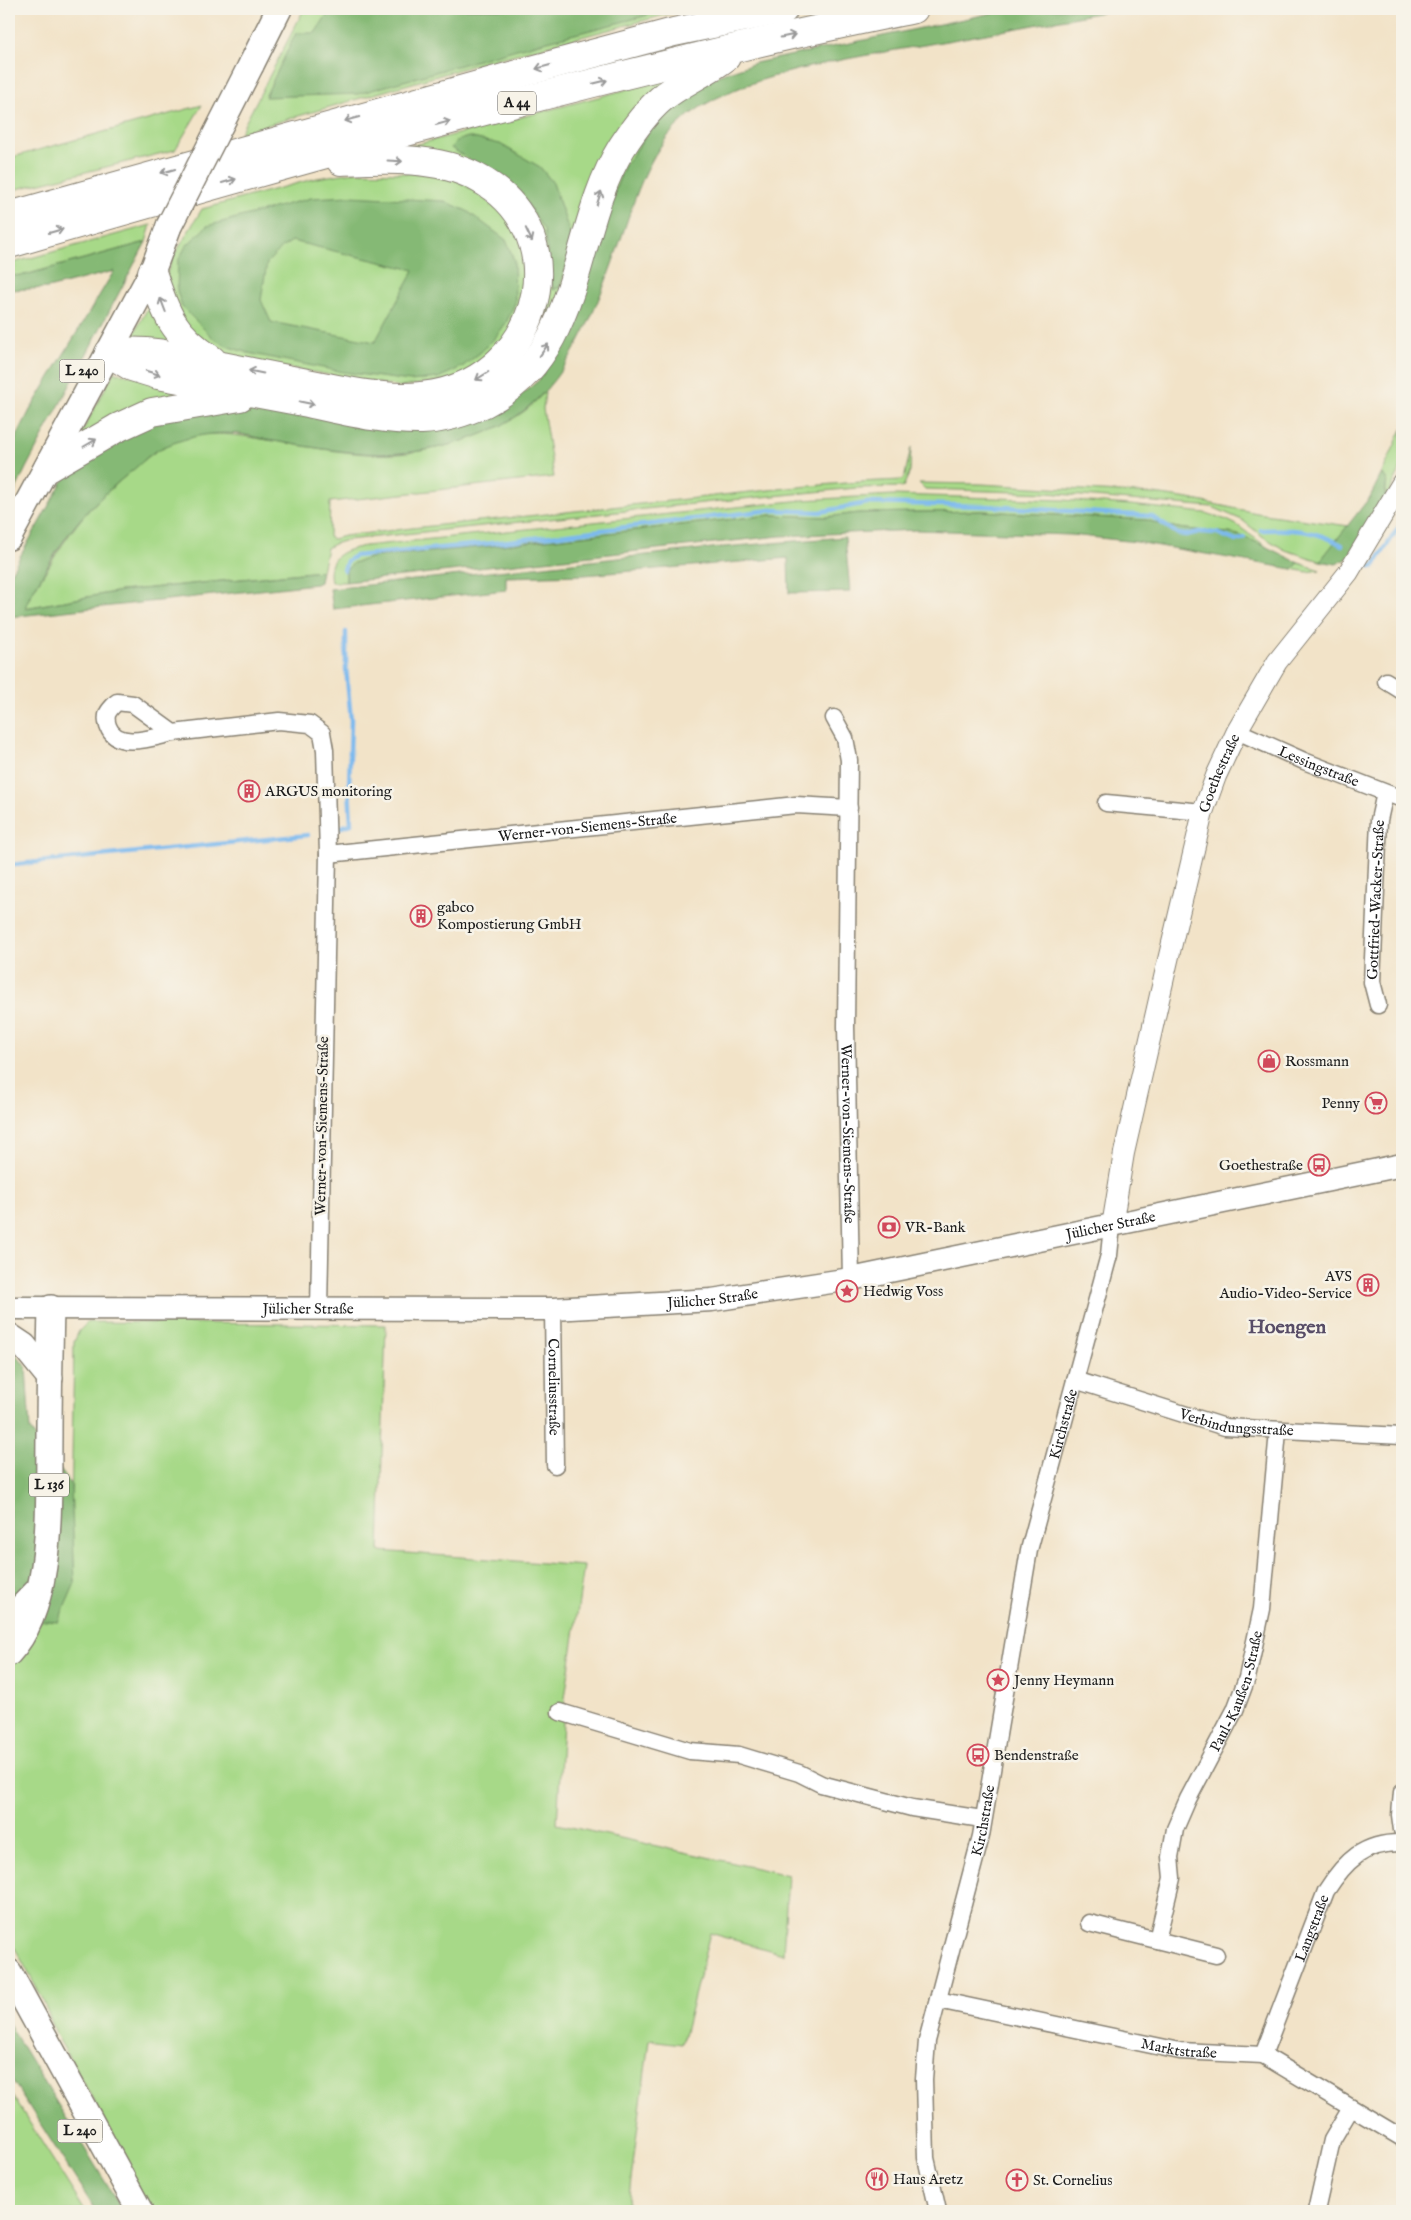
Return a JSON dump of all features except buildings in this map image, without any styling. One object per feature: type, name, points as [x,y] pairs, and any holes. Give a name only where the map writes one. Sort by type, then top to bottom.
[{"type":"highway","points":[[674,32],[714,9]]},
{"type":"highway","name":"A 44","points":[[9,216],[282,138],[674,32],[784,9]]},
{"type":"highway","name":"A 44","points":[[9,244],[294,162],[543,96],[741,46],[914,9]]},
{"type":"highway","points":[[109,353],[132,367],[158,376],[350,412],[424,420],[453,415],[476,407],[508,390],[529,369],[554,331],[578,271],[602,189],[622,147],[637,126],[661,99],[707,72],[741,46]]},
{"type":"highway","points":[[109,353],[145,350],[370,395],[400,398],[422,396],[463,386],[482,377],[506,357],[517,342],[531,316],[537,281],[536,259],[532,240],[522,222],[510,204],[493,188],[475,177],[451,167],[427,163],[370,160],[294,162]]},
{"type":"highway","points":[[152,272],[165,310],[172,323],[190,344],[220,365]]},
{"type":"highway","points":[[48,468],[117,428],[152,412],[259,394]]},
{"type":"main road","name":"L 240","points":[[9,537],[48,468],[152,272],[169,226],[279,9]]},
{"type":"main road","name":"L 240","points":[[9,523],[21,488],[92,351],[138,267],[169,226]]},
{"type":"main road","name":"Jülicher Straße","points":[[9,1308],[552,1309],[712,1300],[851,1279],[1402,1165]]},
{"type":"main road","name":"L 136","points":[[9,1653],[24,1633],[38,1590],[48,1539],[51,1308]]},
{"type":"main road","points":[[9,1336],[24,1346],[50,1378]]},
{"type":"main road","points":[[9,1620],[38,1590]]},
{"type":"main road","name":"L 240","points":[[9,1972],[140,2211]]},
{"type":"main road","name":"L 240","points":[[9,2007],[128,2211]]},
{"type":"street","name":"Goethestraße","points":[[1112,1226],[1124,1153],[1203,812],[1216,776],[1237,731],[1277,662],[1348,573],[1402,483]]},
{"type":"street","points":[[1386,681],[1402,691]]},
{"type":"street","name":"Werner-von-Siemens-Straße","points":[[834,718],[845,738],[849,760],[846,1026],[851,1279]]},
{"type":"street","name":"Werner-von-Siemens-Straße","points":[[173,733],[279,721],[310,724],[322,733],[325,750],[328,854],[319,1308]]},
{"type":"street","name":"Lessingstraße","points":[[1237,731],[1385,794],[1402,799]]},
{"type":"street","name":"Gottfried-Wacker-Straße","points":[[1378,1005],[1372,982],[1379,820],[1385,794]]},
{"type":"street","points":[[1106,803],[1203,812]]},
{"type":"street","name":"Werner-von-Siemens-Straße","points":[[328,854],[796,805],[849,808]]},
{"type":"street","name":"Kirchstraße","points":[[938,2211],[926,2158],[924,2079],[928,2041],[981,1836],[982,1820],[1030,1550],[1108,1255],[1112,1226]]},
{"type":"street","name":"Corneliusstraße","points":[[552,1309],[555,1465]]},
{"type":"street","name":"Verbindungsstraße","points":[[1076,1380],[1225,1427],[1402,1436]]},
{"type":"street","name":"Paul-Kaußen-Straße","points":[[1157,1940],[1172,1878],[1170,1857],[1175,1829],[1188,1799],[1235,1710],[1247,1678],[1257,1637],[1262,1609],[1278,1431]]},
{"type":"street","points":[[560,1712],[690,1751],[739,1755],[799,1773],[821,1784],[912,1808],[982,1820]]},
{"type":"street","points":[[1402,1792],[1400,1815],[1402,1830]]},
{"type":"street","name":"Langstraße","points":[[1263,2056],[1326,1891],[1336,1874],[1348,1860],[1369,1848],[1390,1843],[1402,1843]]},
{"type":"street","points":[[1089,1923],[1216,1955]]},
{"type":"street","name":"Marktstraße","points":[[938,2000],[1180,2051],[1263,2056],[1402,2138]]},
{"type":"street","points":[[1316,2211],[1332,2140],[1351,2108]]},
{"type":"green space","points":[[304,9],[688,9],[478,64],[240,133]]},
{"type":"green space","points":[[331,9],[672,9],[517,49],[358,94],[265,97],[296,33],[315,33]]},
{"type":"green space","points":[[1011,9],[1119,9],[864,56],[794,71],[760,80],[729,92],[701,107],[679,124],[659,148],[639,189],[604,287],[579,341],[564,367],[546,390],[526,409],[502,425],[469,439],[434,448],[398,453],[380,454],[340,451],[230,433],[199,436],[169,445],[149,456],[87,511],[56,552],[25,608],[121,591],[322,571],[320,582],[316,584],[9,617],[9,576],[62,482],[82,462],[135,426],[237,404],[491,414],[521,395],[539,380],[563,344],[578,308],[609,206],[624,167],[666,108],[717,76],[755,63]]},
{"type":"green space","points":[[674,77],[532,358],[471,404],[391,403],[526,345],[528,216],[392,151]]},
{"type":"green space","points":[[202,105],[175,150],[9,191],[9,158]]},
{"type":"green space","points":[[468,137],[500,144],[540,167],[553,183],[571,237],[571,250],[560,287],[553,290],[544,230],[529,206],[511,186],[451,148],[456,141]]},
{"type":"green space","points":[[354,172],[448,174],[512,217],[530,268],[509,343],[461,378],[401,387],[242,360],[218,351],[185,324],[168,289],[167,273],[173,257],[202,209],[317,178]]},
{"type":"green space","points":[[350,196],[444,201],[467,211],[506,240],[514,260],[515,303],[506,323],[481,352],[462,367],[438,378],[410,381],[343,372],[248,353],[226,346],[214,339],[182,307],[177,291],[178,261],[186,246],[207,226],[311,198]],"holes":[[[292,241],[414,270],[375,342],[271,322],[261,300],[267,263],[280,249]]]},
{"type":"green space","points":[[151,225],[146,242],[25,275],[9,276],[9,264]]},
{"type":"green space","points":[[146,242],[26,468],[9,504],[9,452],[30,410],[114,271],[48,288],[9,290],[9,276],[25,275]]},
{"type":"green space","points":[[152,300],[186,349],[129,343]]},
{"type":"green space","points":[[114,372],[197,389],[164,397],[122,415],[78,439]]},
{"type":"green space","points":[[545,392],[543,409],[554,477],[330,502],[329,537],[333,539],[344,536],[415,528],[800,487],[902,480],[905,475],[911,447],[910,472],[903,487],[856,488],[347,540],[327,548],[322,571],[121,591],[25,608],[56,555],[86,514],[103,495],[164,446],[184,438],[218,434],[352,453],[383,455],[414,452],[465,440],[497,427],[526,410]]},
{"type":"green space","points":[[1402,429],[1402,466],[1384,502],[1387,480],[1382,473]]},
{"type":"green space","points":[[1382,473],[1387,480],[1384,502],[1347,559],[1336,564],[1320,561],[1370,497]]},
{"type":"green space","points":[[919,483],[981,484],[1154,494],[1257,513],[1349,526],[1320,561],[1285,550],[1262,536],[1242,520],[1212,507],[1047,493],[925,489]]},
{"type":"green space","points":[[893,495],[1062,500],[1205,513],[1237,525],[1271,550],[1239,535],[1177,528],[1147,520],[982,511],[859,513],[826,517],[771,515],[483,547],[373,557],[346,570],[346,582],[331,582],[330,573],[334,560],[343,552],[365,546],[803,500]]},
{"type":"green space","points":[[982,511],[1147,520],[1177,528],[1235,534],[1299,563],[1292,569],[1137,542],[1071,535],[917,530],[780,536],[346,582],[346,570],[353,563],[373,557],[483,547],[771,515],[826,517],[859,513]]},
{"type":"green space","points":[[845,537],[850,592],[789,593],[788,558],[584,575],[506,577],[506,590],[333,609],[330,589],[712,548]]},
{"type":"green space","points":[[1299,563],[1320,570],[1307,572],[1292,569]]},
{"type":"green space","points":[[88,1322],[386,1325],[379,1551],[584,1566],[564,1705],[557,1824],[788,1875],[783,1954],[710,1933],[682,2044],[649,2040],[627,2211],[147,2211],[122,2151],[57,2036],[42,1998],[9,1937],[9,1667],[41,1621],[75,1583],[71,1520],[74,1342],[79,1331]]},
{"type":"green space","points":[[9,1346],[26,1367],[30,1430],[71,1484],[75,1583],[58,1622],[9,1618]]},
{"type":"green space","points":[[9,2023],[123,2211],[96,2211],[9,2075]]},
{"type":"green space","points":[[9,2090],[85,2211],[9,2211]]},
{"type":"waterway","points":[[344,570],[347,561],[355,556],[484,544],[771,510],[820,512],[867,503],[985,506],[1151,516],[1178,534],[1217,533],[1236,541],[1244,538]]},
{"type":"waterway","points":[[1368,565],[1373,567],[1402,522]]},
{"type":"waterway","points":[[1261,530],[1283,529],[1303,531],[1323,536],[1342,545]]},
{"type":"waterway","points":[[338,828],[351,824],[349,786],[351,720],[346,668],[346,632]]},
{"type":"waterway","points":[[9,865],[308,835]]},
{"type":"place","name":"ARGUS monitoring","points":[[249,791]]},
{"type":"place","name":"gabco Kompostierung GmbH","points":[[421,916]]},
{"type":"place","name":"Rossmann","points":[[1269,1061]]},
{"type":"place","name":"Penny","points":[[1376,1103]]},
{"type":"place","name":"Goethestraße","points":[[1319,1165]]},
{"type":"place","name":"VR-Bank","points":[[889,1227]]},
{"type":"place","name":"AVS Audio-Video-Service","points":[[1368,1285]]},
{"type":"place","name":"Hedwig Voss","points":[[847,1291]]},
{"type":"place","name":"Jenny Heymann","points":[[998,1680]]},
{"type":"place","name":"Bendenstraße","points":[[978,1755]]},
{"type":"place","name":"Haus Aretz","points":[[877,2179]]},
{"type":"place","name":"St. Cornelius","points":[[1017,2180]]},
{"type":"district","name":"Hoengen","points":[[1287,1327]]}]
